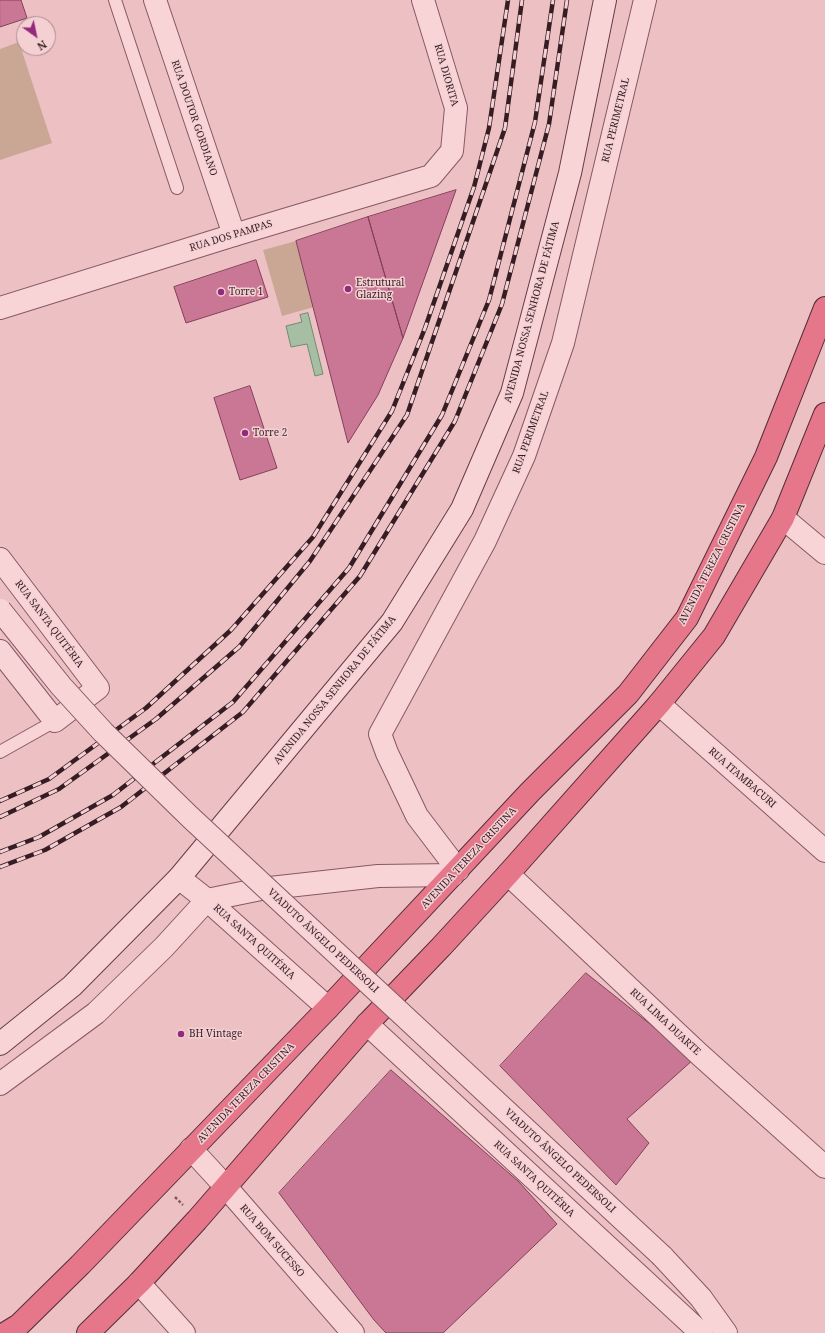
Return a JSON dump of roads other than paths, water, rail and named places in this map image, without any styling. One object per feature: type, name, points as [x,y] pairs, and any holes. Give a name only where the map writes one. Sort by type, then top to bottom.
[{"type":"highway","name":"AVENIDA TEREZA CRISTINA","points":[[6,1333],[19,1325],[80,1265],[328,1008],[530,792],[628,694],[686,618],[766,457],[825,308]]},
{"type":"highway","points":[[88,1333],[139,1283],[197,1220],[367,1024],[508,874],[659,704],[714,636],[783,518],[825,414]]},
{"type":"street","name":"RUA DOUTOR GORDIANO","points":[[155,0],[234,235]]},
{"type":"street","name":"RUA DIORITA","points":[[423,0],[456,108],[452,151]]},
{"type":"street","name":"AVENIDA NOSSA SENHORA DE FÁTIMA","points":[[0,1044],[72,986],[179,878],[392,622],[462,509],[512,393],[570,173],[605,0]]},
{"type":"street","name":"RUA PERIMETRAL","points":[[455,873],[417,816],[387,753],[380,734],[485,540],[524,456],[563,343],[645,0]]},
{"type":"street","name":"RUA DOS PAMPAS","points":[[0,308],[234,235],[431,176],[452,151]]},
{"type":"street","points":[[783,518],[825,553]]},
{"type":"street","name":"RUA SANTA QUITÉRIA","points":[[0,559],[98,688],[55,721]]},
{"type":"street","name":"VIADUTO ÂNGELO PEDERSOLI","points":[[0,610],[61,686],[103,732],[190,817],[662,1256],[701,1298],[726,1333]]},
{"type":"street","points":[[0,651],[55,721]]},
{"type":"street","name":"RUA ITAMBACURI","points":[[659,704],[825,851]]},
{"type":"street","points":[[0,1084],[96,1013],[164,948],[207,900],[261,889],[378,876],[455,873]]},
{"type":"street","name":"RUA LIMA DUARTE","points":[[508,874],[699,1054],[825,1167]]},
{"type":"street","name":"RUA SANTA QUITÉRIA","points":[[179,878],[207,900],[328,1008]]},
{"type":"street","name":"RUA SANTA QUITÉRIA","points":[[367,1024],[701,1333]]},
{"type":"street","name":"RUA BOM SUCESSO","points":[[191,1149],[353,1333]]},
{"type":"street","points":[[139,1283],[184,1333]]},
{"type":"lane","points":[[115,0],[177,188]]},
{"type":"lane","points":[[0,752],[55,721]]},
{"type":"railway","points":[[0,801],[49,779],[146,708],[231,630],[313,537],[392,411],[425,328],[474,187],[489,128],[508,0]]},
{"type":"railway","points":[[0,817],[59,789],[156,719],[239,647],[310,561],[407,415],[505,128],[522,0]]},
{"type":"railway","points":[[0,852],[39,837],[113,795],[233,702],[349,568],[442,415],[489,300],[535,122],[553,0]]},
{"type":"railway","points":[[0,867],[45,850],[121,807],[243,712],[360,576],[455,421],[502,304],[549,124],[567,0]]},
{"type":"place","name":"Estrutural Glazing","points":[[348,289]]},
{"type":"place","name":"Torre 1","points":[[221,292]]},
{"type":"place","name":"Torre 2","points":[[245,433]]},
{"type":"place","name":"BH Vintage","points":[[181,1034]]}]
